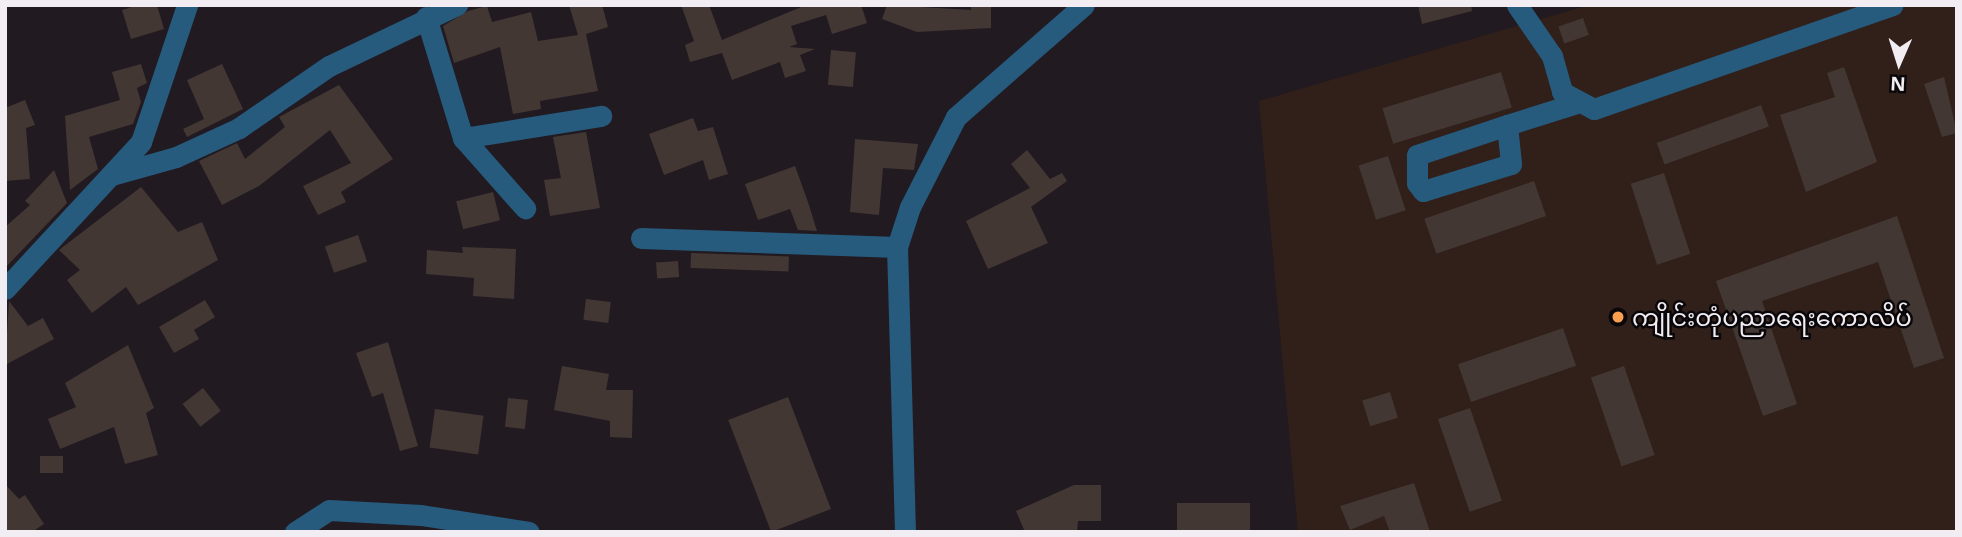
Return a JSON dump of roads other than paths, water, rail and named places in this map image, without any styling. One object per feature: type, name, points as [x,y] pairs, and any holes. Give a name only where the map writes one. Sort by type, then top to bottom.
[{"type":"street","points":[[5,289],[141,142],[187,5]]},
{"type":"street","points":[[112,175],[176,157],[239,128],[329,66],[426,17],[457,5]]},
{"type":"street","points":[[905,532],[897,247],[930,162],[956,117],[1084,5]]},
{"type":"street","points":[[1517,5],[1545,43],[1562,92],[1574,104],[1594,109],[1892,5]]},
{"type":"street","points":[[426,17],[463,138],[525,208]]},
{"type":"street","points":[[1507,125],[1511,164],[1423,191],[1417,184],[1417,155],[1507,125],[1574,104]]},
{"type":"street","points":[[463,138],[601,116]]},
{"type":"street","points":[[641,238],[897,247]]},
{"type":"street","points":[[295,532],[329,510],[529,532]]},
{"type":"place","name":"ကျိုင်းတုံပညာရေးကောလိပ်","points":[[1618,317]]}]
